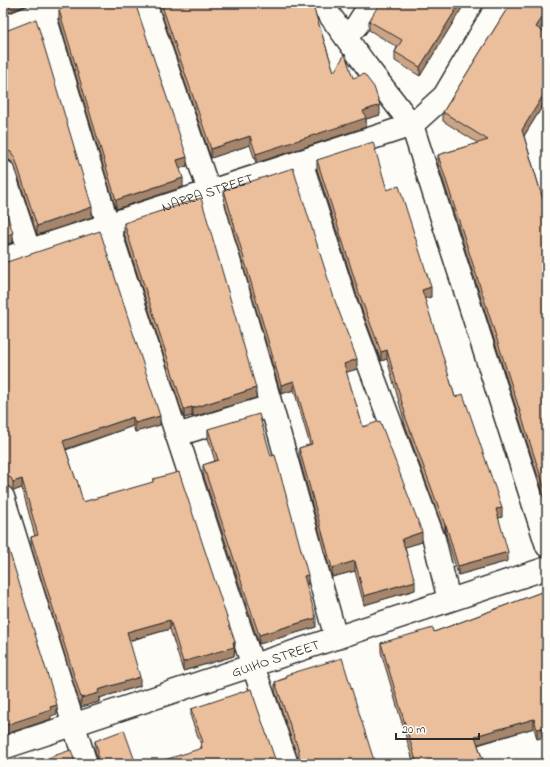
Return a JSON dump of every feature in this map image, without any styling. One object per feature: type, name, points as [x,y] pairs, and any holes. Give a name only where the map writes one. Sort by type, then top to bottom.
[{"type":"street","points":[[3,28],[42,8],[66,3]]},
{"type":"street","points":[[145,3],[210,191],[336,638]]},
{"type":"street","points":[[321,3],[365,64],[412,125],[547,546]]},
{"type":"street","points":[[346,37],[357,25],[372,3]]},
{"type":"street","points":[[412,125],[444,96],[499,3]]},
{"type":"street","points":[[42,8],[108,224],[287,764]]},
{"type":"street","name":"NARRA STREET","points":[[3,259],[412,125]]},
{"type":"street","points":[[301,161],[347,306],[434,539],[449,600]]},
{"type":"street","points":[[3,171],[30,250]]},
{"type":"street","points":[[177,434],[271,406]]},
{"type":"street","points":[[3,497],[86,764]]},
{"type":"street","name":"GUIHO STREET","points":[[3,748],[547,568]]},
{"type":"building","points":[[74,3],[135,3],[187,157],[177,160],[183,178],[116,200],[59,10]]},
{"type":"building","points":[[161,3],[312,3],[334,72],[345,54],[353,78],[364,74],[374,87],[380,105],[363,111],[366,118],[256,154],[250,136],[211,149]]},
{"type":"building","points":[[380,3],[460,3],[420,67],[395,52],[402,40],[369,21]]},
{"type":"building","points":[[512,3],[547,3],[547,10],[536,27],[547,34],[547,89],[522,130],[547,213],[547,496],[438,155],[488,140],[443,112]]},
{"type":"building","points":[[36,19],[92,207],[37,226],[15,158],[11,152],[3,150],[3,31]]},
{"type":"building","points":[[373,142],[387,190],[399,186],[431,287],[422,290],[455,397],[463,394],[502,508],[496,509],[508,552],[458,566],[446,525],[404,413],[387,350],[381,352],[359,293],[317,160]]},
{"type":"building","points":[[293,168],[335,301],[357,359],[344,364],[363,427],[380,421],[422,532],[402,539],[415,581],[364,596],[355,561],[332,568],[299,448],[312,444],[294,381],[281,385],[224,190]]},
{"type":"building","points":[[201,198],[256,388],[193,408],[184,409],[124,223]]},
{"type":"building","points":[[3,202],[13,233],[3,237]]},
{"type":"building","points":[[100,231],[160,416],[135,423],[133,417],[63,441],[83,502],[153,482],[153,479],[179,472],[235,642],[233,642],[234,647],[183,662],[170,620],[127,632],[140,677],[98,690],[99,693],[81,698],[31,537],[38,535],[22,479],[13,482],[11,478],[3,476],[3,262],[7,262]]},
{"type":"building","points":[[259,414],[271,456],[275,455],[308,575],[304,576],[316,618],[259,635],[203,465],[218,460],[208,429]]},
{"type":"building","points":[[7,544],[57,705],[50,707],[51,710],[3,726],[3,545]]},
{"type":"building","points":[[547,590],[547,727],[537,729],[534,719],[475,736],[484,764],[417,764],[381,643],[433,628],[434,632]]},
{"type":"building","points":[[342,658],[375,764],[295,764],[297,763],[299,757],[299,751],[275,682],[287,678],[286,675]]},
{"type":"building","points":[[251,689],[275,759],[279,764],[152,764],[202,748],[201,743],[203,742],[191,709]]},
{"type":"building","points":[[124,730],[136,764],[94,764],[98,757],[95,741]]},
{"type":"building","points":[[71,750],[74,759],[78,764],[30,764]]}]
